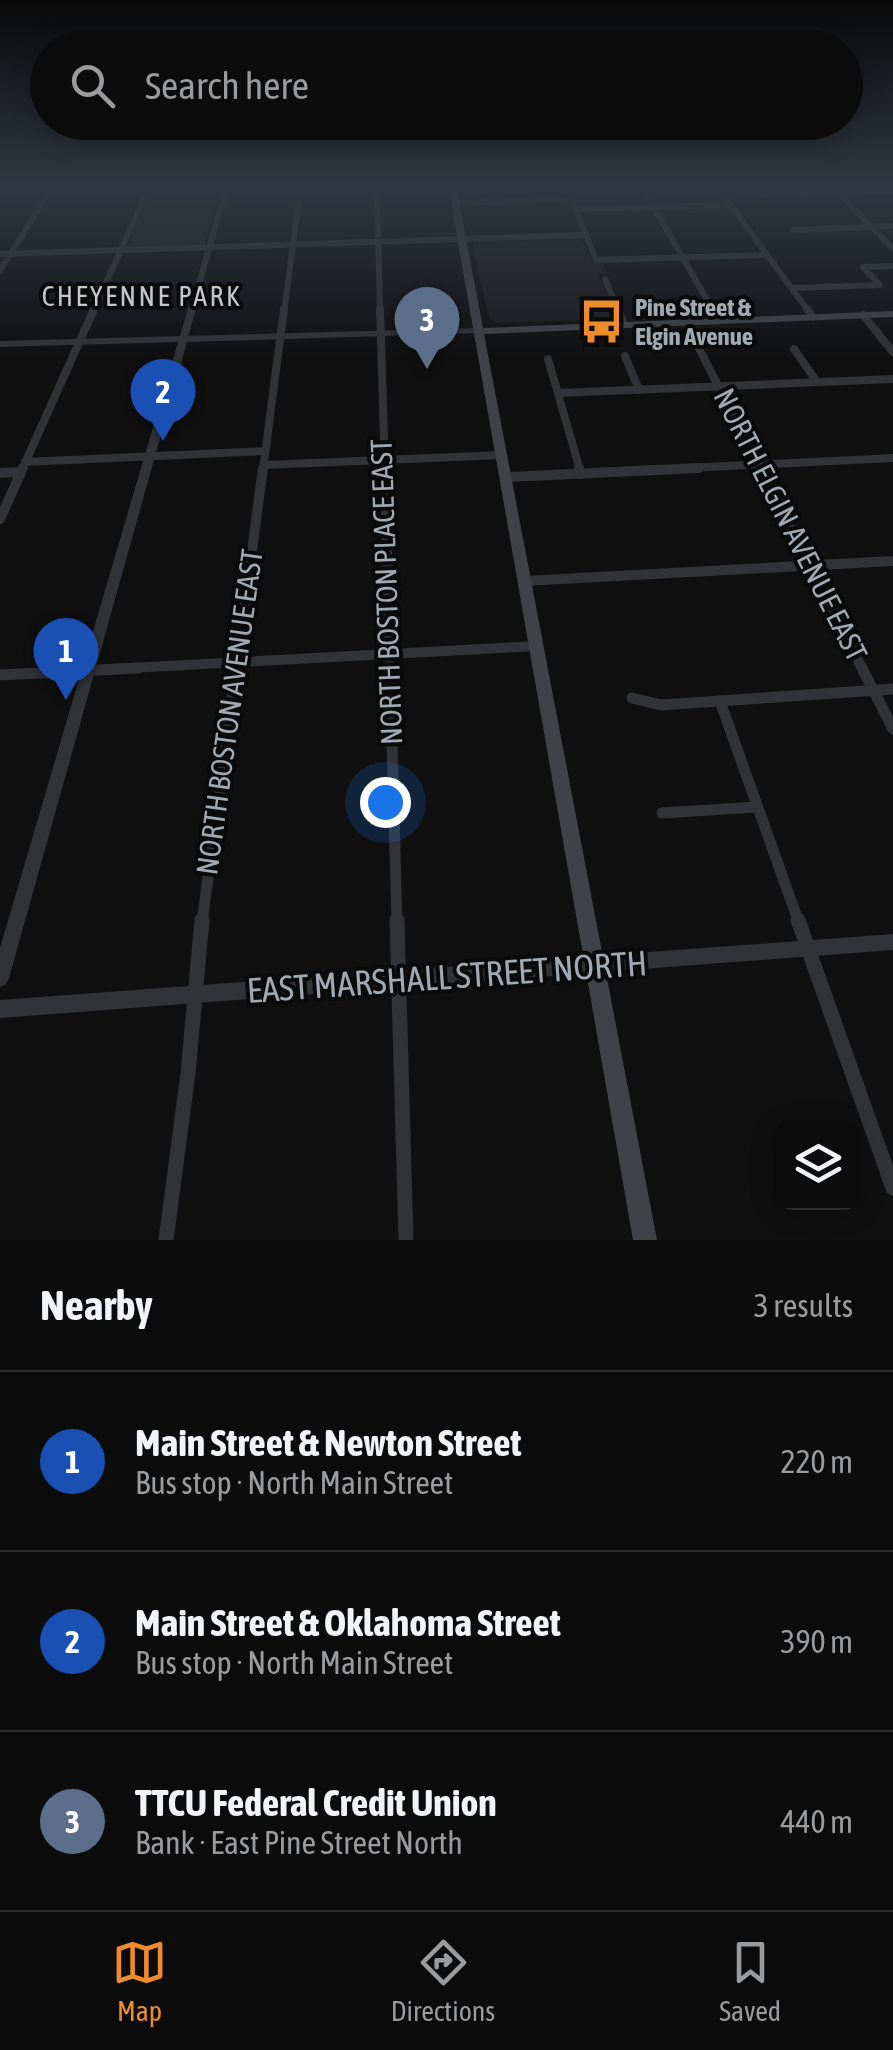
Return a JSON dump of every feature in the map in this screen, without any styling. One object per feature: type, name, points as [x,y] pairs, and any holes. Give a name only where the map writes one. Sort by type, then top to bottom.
[{"type":"main road","points":[[463,243],[645,1240]]},
{"type":"main road","points":[[478,331],[893,314]]},
{"type":"street","points":[[0,270],[17,243]]},
{"type":"street","points":[[0,518],[123,243]]},
{"type":"street","points":[[0,978],[211,243]]},
{"type":"street","points":[[0,254],[341,243]]},
{"type":"street","name":"NORTH BOSTON PLACE EAST","points":[[378,243],[406,1240]]},
{"type":"street","points":[[589,243],[596,260],[767,254]]},
{"type":"street","points":[[674,243],[719,320]]},
{"type":"street","points":[[759,243],[813,316]]},
{"type":"street","name":"NORTH BOSTON AVENUE EAST","points":[[166,1240],[200,934],[293,244]]},
{"type":"street","points":[[792,288],[880,285],[863,267],[893,266]]},
{"type":"street","points":[[605,278],[624,324]]},
{"type":"street","points":[[863,315],[893,352]]},
{"type":"street","name":"NORTH ELGIN AVENUE EAST","points":[[685,322],[893,729]]},
{"type":"street","points":[[0,346],[478,331]]},
{"type":"street","points":[[794,349],[818,382]]},
{"type":"street","points":[[624,356],[639,390]]},
{"type":"street","points":[[548,359],[581,474]]},
{"type":"street","points":[[558,393],[893,379]]},
{"type":"street","points":[[0,473],[23,467],[150,456],[266,451]]},
{"type":"street","points":[[264,465],[502,455]]},
{"type":"street","points":[[506,477],[893,458]]},
{"type":"street","points":[[525,581],[893,560]]},
{"type":"street","points":[[0,675],[537,646]]},
{"type":"street","points":[[632,698],[661,705],[893,690]]},
{"type":"street","points":[[720,701],[893,1188]]},
{"type":"street","points":[[662,814],[758,807]]},
{"type":"street","name":"EAST MARSHALL STREET NORTH","points":[[0,1009],[893,942]]},
{"type":"shaded area","points":[[129,243],[205,243],[204,245],[127,247]]},
{"type":"shaded area","points":[[472,243],[584,243],[593,263],[603,263],[607,273],[598,274],[617,319],[497,323],[489,319]]},
{"type":"place","name":"Pine Street & Elgin Avenue","points":[[602,321]]},
{"type":"place","name":"TTCU Federal Credit Union","points":[[427,369]]},
{"type":"place","name":"Main Street & Oklahoma Street","points":[[163,441]]},
{"type":"place","name":"Main Street & Newton Street","points":[[66,700]]},
{"type":"district","name":"CHEYENNE PARK","points":[[142,296]]}]
